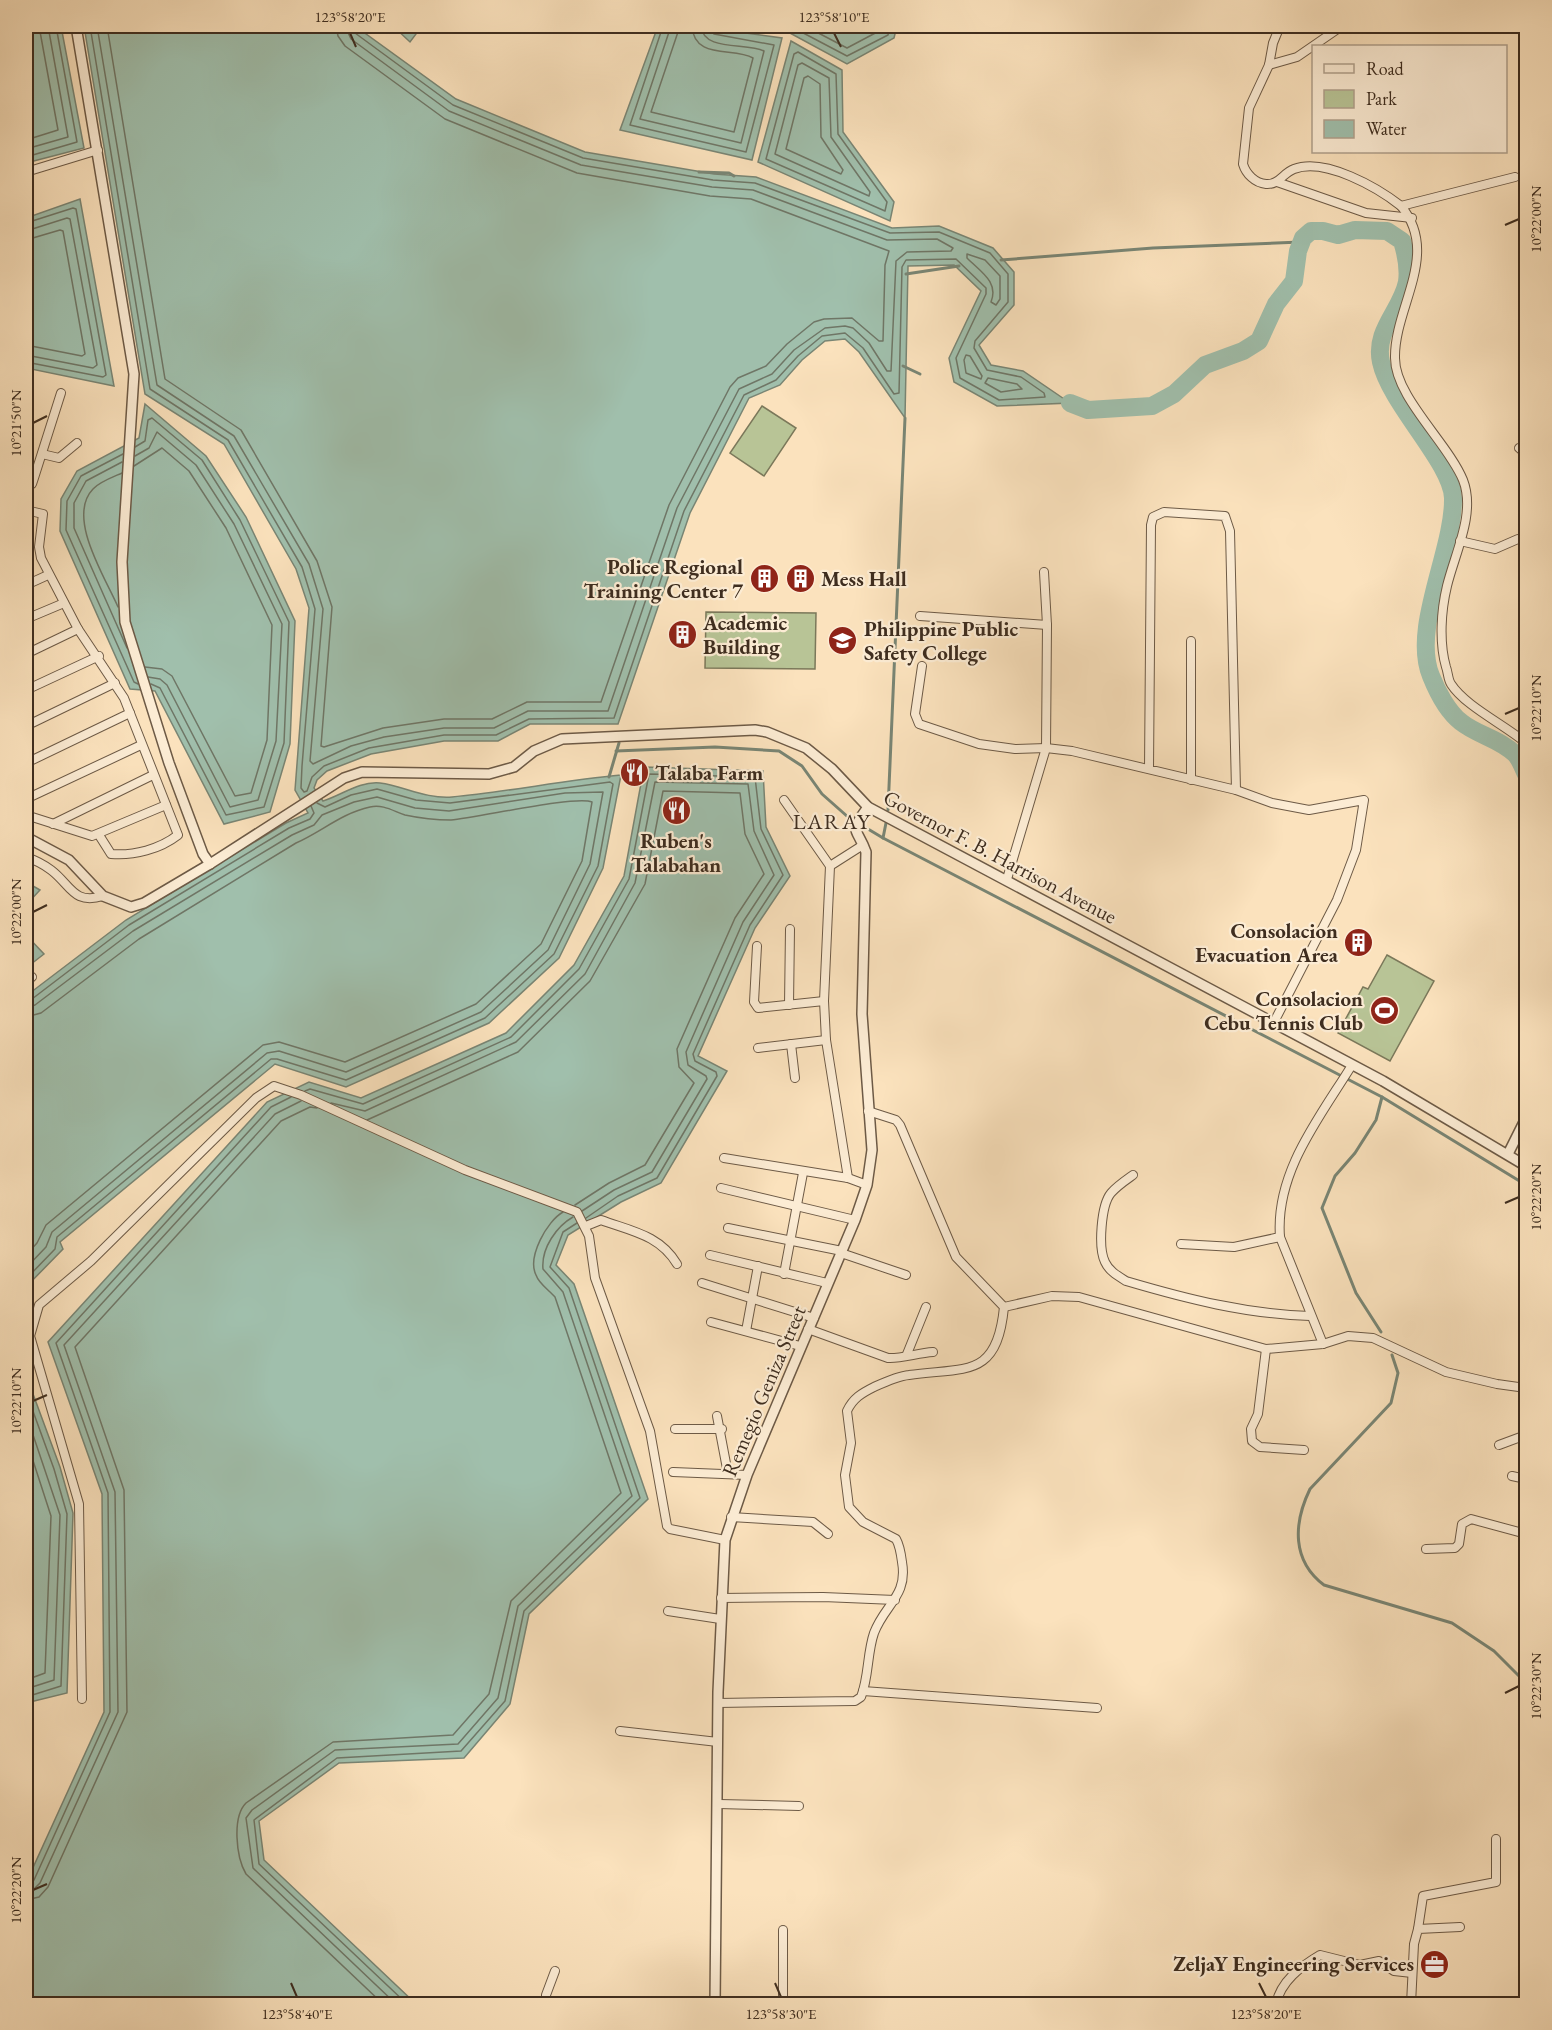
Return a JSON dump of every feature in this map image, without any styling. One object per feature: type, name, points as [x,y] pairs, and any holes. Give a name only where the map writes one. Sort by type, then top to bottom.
[{"type":"street","points":[[76,26],[134,374],[122,562],[125,622],[169,763],[202,855],[210,864]]},
{"type":"street","points":[[1280,26],[1273,43],[1269,65],[1249,108],[1243,164],[1250,176],[1260,183],[1277,182],[1366,213],[1412,218]]},
{"type":"street","points":[[1315,45],[1342,26]]},
{"type":"street","points":[[1269,65],[1298,57],[1312,47]]},
{"type":"street","points":[[26,172],[98,150]]},
{"type":"street","points":[[1277,182],[1294,169],[1315,167],[1352,177],[1377,187],[1412,218],[1418,245],[1413,279],[1397,338],[1395,358],[1398,378],[1462,480],[1467,502],[1460,541],[1447,588],[1441,635],[1443,658],[1451,684],[1468,702],[1505,724],[1527,742]]},
{"type":"street","points":[[1401,206],[1515,177]]},
{"type":"street","points":[[26,485],[33,482],[61,393]]},
{"type":"street","points":[[42,454],[59,458],[77,443]]},
{"type":"street","points":[[1519,448],[1527,454]]},
{"type":"street","points":[[26,510],[43,514],[39,547],[48,575],[78,629],[115,682],[130,713],[178,835],[166,845],[123,855],[111,854],[99,835]]},
{"type":"street","points":[[1149,769],[1151,525],[1153,517],[1164,512],[1225,516],[1230,531],[1236,790]]},
{"type":"street","points":[[1460,541],[1495,549],[1518,539],[1527,541]]},
{"type":"street","points":[[1007,879],[1046,748],[1047,626],[1044,572]]},
{"type":"street","points":[[26,585],[48,575]]},
{"type":"street","points":[[26,619],[63,603]]},
{"type":"street","points":[[920,616],[1047,626]]},
{"type":"street","points":[[26,654],[78,629]]},
{"type":"street","points":[[1191,641],[1191,780]]},
{"type":"street","points":[[26,690],[99,656]]},
{"type":"street","points":[[922,666],[915,714],[919,724],[980,744],[1015,749],[1046,748],[1106,758],[1236,790],[1272,803],[1309,810],[1364,800],[1356,850],[1338,900],[1273,1024]]},
{"type":"street","points":[[26,726],[115,682]]},
{"type":"street","points":[[26,763],[130,713]]},
{"type":"street","name":"Governor F. B. Harrison Avenue","points":[[103,896],[131,907],[144,903],[210,864],[344,778],[362,772],[489,774],[514,767],[534,751],[562,739],[755,730],[767,732],[806,748],[832,769],[868,807],[1007,879],[1352,1065],[1527,1166]]},
{"type":"street","points":[[26,799],[141,745]]},
{"type":"street","points":[[53,824],[153,775]]},
{"type":"street","points":[[784,800],[830,866],[824,1001],[826,1040],[848,1178]]},
{"type":"street","points":[[26,809],[28,816],[92,836],[166,805]]},
{"type":"street","name":"Remegio Geniza Street","points":[[715,2004],[719,1804],[718,1703],[725,1540],[747,1475],[842,1252],[867,1185],[872,1150],[862,1014],[866,861],[864,845],[856,835],[855,828],[868,807]]},
{"type":"street","points":[[26,837],[69,860],[103,896],[92,899],[81,898],[53,872],[26,856]]},
{"type":"street","points":[[830,866],[864,845]]},
{"type":"street","points":[[789,1005],[790,929]]},
{"type":"street","points":[[757,946],[756,1005],[758,1008],[824,1001]]},
{"type":"street","points":[[758,1048],[826,1040]]},
{"type":"street","points":[[791,1044],[795,1078]]},
{"type":"street","points":[[1323,1344],[1280,1237],[1279,1222],[1284,1192],[1299,1152],[1310,1129],[1352,1065]]},
{"type":"street","points":[[82,1699],[79,1504],[30,1336],[39,1305],[92,1261],[256,1098],[274,1086],[301,1095],[465,1170],[577,1212],[586,1226],[595,1278],[650,1431],[667,1526],[670,1529],[725,1540]]},
{"type":"street","points":[[868,1111],[896,1120],[900,1125],[956,1257],[1004,1307]]},
{"type":"street","points":[[1508,1154],[1527,1118]]},
{"type":"street","points":[[724,1158],[803,1173],[848,1178],[867,1185]]},
{"type":"street","points":[[784,1274],[803,1173]]},
{"type":"street","points":[[1133,1175],[1110,1193],[1103,1207],[1101,1248],[1105,1263],[1113,1273],[1126,1281],[1207,1304],[1266,1314],[1310,1316]]},
{"type":"street","points":[[721,1188],[855,1220]]},
{"type":"street","points":[[586,1226],[601,1220],[655,1239],[670,1253],[677,1264]]},
{"type":"street","points":[[728,1228],[790,1239],[842,1252],[906,1275]]},
{"type":"street","points":[[1181,1244],[1234,1247],[1280,1237]]},
{"type":"street","points":[[710,1255],[828,1283]]},
{"type":"street","points":[[746,1331],[758,1266]]},
{"type":"street","points":[[702,1283],[814,1318]]},
{"type":"street","points":[[1004,1307],[1052,1296],[1079,1297],[1266,1348],[1323,1344],[1348,1336],[1373,1338],[1446,1372],[1497,1384],[1527,1388]]},
{"type":"street","points":[[907,1354],[927,1307]]},
{"type":"street","points":[[718,1703],[858,1700],[863,1690],[874,1635],[884,1613],[903,1586],[904,1577],[899,1544],[896,1539],[863,1522],[849,1507],[845,1474],[851,1443],[847,1411],[862,1393],[907,1375],[962,1371],[974,1367],[983,1361],[999,1340],[1004,1307]]},
{"type":"street","points":[[711,1322],[800,1346]]},
{"type":"street","points":[[808,1329],[888,1358],[899,1359],[907,1354],[933,1352]]},
{"type":"street","points":[[1266,1348],[1258,1414],[1251,1429],[1252,1441],[1260,1447],[1304,1450]]},
{"type":"street","points":[[717,1416],[722,1429],[728,1473]]},
{"type":"street","points":[[675,1429],[722,1429]]},
{"type":"street","points":[[1499,1445],[1527,1436]]},
{"type":"street","points":[[673,1472],[747,1475]]},
{"type":"street","points":[[1512,1476],[1527,1479]]},
{"type":"street","points":[[731,1517],[813,1522],[828,1534]]},
{"type":"street","points":[[1426,1549],[1455,1548],[1459,1544],[1462,1524],[1471,1519],[1527,1534]]},
{"type":"street","points":[[721,1598],[823,1597],[895,1600]]},
{"type":"street","points":[[668,1611],[720,1619]]},
{"type":"street","points":[[863,1690],[1097,1708]]},
{"type":"street","points":[[620,1731],[718,1742]]},
{"type":"street","points":[[719,1804],[799,1806]]},
{"type":"street","points":[[1411,2004],[1414,1944],[1423,1896],[1496,1882],[1498,1857],[1496,1839]]},
{"type":"street","points":[[1418,1929],[1460,1927]]},
{"type":"street","points":[[783,1930],[783,2004]]},
{"type":"street","points":[[1276,2004],[1284,1985],[1300,1968],[1320,1955],[1360,1965],[1379,1961],[1394,1971],[1412,1973]]},
{"type":"street","points":[[546,2004],[546,1995],[555,1971]]},
{"type":"green space","points":[[762,406],[796,428],[764,476],[730,453]]},
{"type":"green space","points":[[706,612],[816,613],[815,669],[705,668]]},
{"type":"green space","name":"Consolacion Cebu Tennis Club","points":[[1387,955],[1434,981],[1390,1061],[1338,1033],[1363,987],[1368,989]]},
{"type":"water","points":[[26,26],[61,26],[84,148],[26,163]]},
{"type":"water","points":[[84,26],[355,26],[456,99],[585,152],[714,174],[756,177],[892,228],[939,226],[993,248],[1014,272],[1014,305],[979,345],[991,365],[1023,371],[1070,403],[997,406],[954,382],[949,358],[981,291],[954,265],[908,266],[905,418],[859,352],[845,339],[825,341],[802,360],[780,385],[749,398],[690,513],[618,724],[530,724],[498,741],[444,741],[371,754],[327,771],[317,780],[314,788],[323,801],[358,786],[372,783],[433,796],[452,797],[621,775],[603,868],[559,958],[489,1023],[346,1087],[275,1064],[60,1242],[63,1249],[26,1287],[26,996],[126,920],[286,823],[308,813],[295,790],[309,608],[296,569],[224,444],[145,394]]},
{"type":"water","points":[[393,26],[422,26],[410,42]]},
{"type":"water","points":[[658,26],[695,26],[782,38],[752,160],[620,130]]},
{"type":"water","points":[[777,26],[897,26],[894,38],[847,64]]},
{"type":"water","points":[[791,41],[842,70],[843,132],[894,202],[890,221],[758,162]]},
{"type":"water","points":[[80,199],[114,386],[26,368],[26,218]]},
{"type":"water","points":[[145,404],[206,456],[246,517],[295,621],[290,744],[270,812],[224,824],[155,691],[130,689],[60,531],[61,499],[77,471],[139,438]]},
{"type":"water","points":[[644,767],[763,771],[766,827],[790,876],[755,928],[698,1056],[727,1071],[661,1183],[621,1202],[568,1235],[556,1265],[574,1284],[648,1499],[529,1614],[510,1704],[464,1758],[339,1763],[259,1821],[264,1860],[416,2004],[26,2004],[26,1883],[104,1712],[102,1494],[48,1342],[267,1102],[309,1082],[361,1098],[506,1033],[574,965],[624,876]]},
{"type":"water","points":[[26,882],[40,890],[26,905]]},
{"type":"water","points":[[26,935],[44,954],[26,968]]},
{"type":"water","points":[[26,1375],[60,1467],[73,1513],[67,1693],[26,1703]]},
{"type":"waterway","points":[[699,172],[729,173],[734,176]]},
{"type":"waterway","points":[[1070,403],[1088,410],[1152,406],[1174,394],[1205,365],[1243,351],[1259,341],[1276,304],[1294,281],[1298,251],[1303,238],[1311,231],[1338,235],[1355,230],[1387,231],[1402,241],[1407,261],[1407,282],[1381,340],[1381,362],[1396,396],[1443,468],[1453,498],[1452,519],[1429,612],[1426,657],[1433,682],[1452,713],[1467,726],[1509,749],[1518,758],[1526,774]]},
{"type":"waterway","points":[[1001,260],[1153,248],[1301,242]]},
{"type":"waterway","points":[[906,274],[959,266]]},
{"type":"waterway","points":[[903,366],[920,374]]},
{"type":"waterway","points":[[888,810],[905,418]]},
{"type":"waterway","points":[[609,777],[619,743]]},
{"type":"waterway","points":[[616,751],[715,747],[779,751],[802,766],[822,794],[848,817],[883,838],[1382,1097],[1526,1185]]},
{"type":"waterway","points":[[883,838],[886,823]]},
{"type":"waterway","points":[[1381,1332],[1356,1293],[1322,1208],[1335,1176],[1355,1153],[1376,1120],[1382,1097]]},
{"type":"waterway","points":[[1392,1355],[1398,1373],[1391,1403],[1310,1489],[1304,1502],[1299,1528],[1301,1553],[1306,1565],[1324,1585],[1452,1623],[1494,1651],[1526,1683]]},
{"type":"place","name":"Police Regional Training Center 7","points":[[764,579]]},
{"type":"place","name":"Mess Hall","points":[[800,579]]},
{"type":"place","name":"Academic Building","points":[[682,635]]},
{"type":"place","name":"Philippine Public Safety College","points":[[843,641]]},
{"type":"place","name":"Talaba Farm","points":[[634,773]]},
{"type":"place","name":"Ruben's Talabahan","points":[[676,810]]},
{"type":"place","name":"Consolacion Evacuation Area","points":[[1359,943]]},
{"type":"place","name":"Consolacion Cebu Tennis Club","points":[[1384,1011]]},
{"type":"place","name":"ZeljaY Engineering Services","points":[[1435,1964]]},
{"type":"district","name":"LARAY","points":[[832,821]]}]
